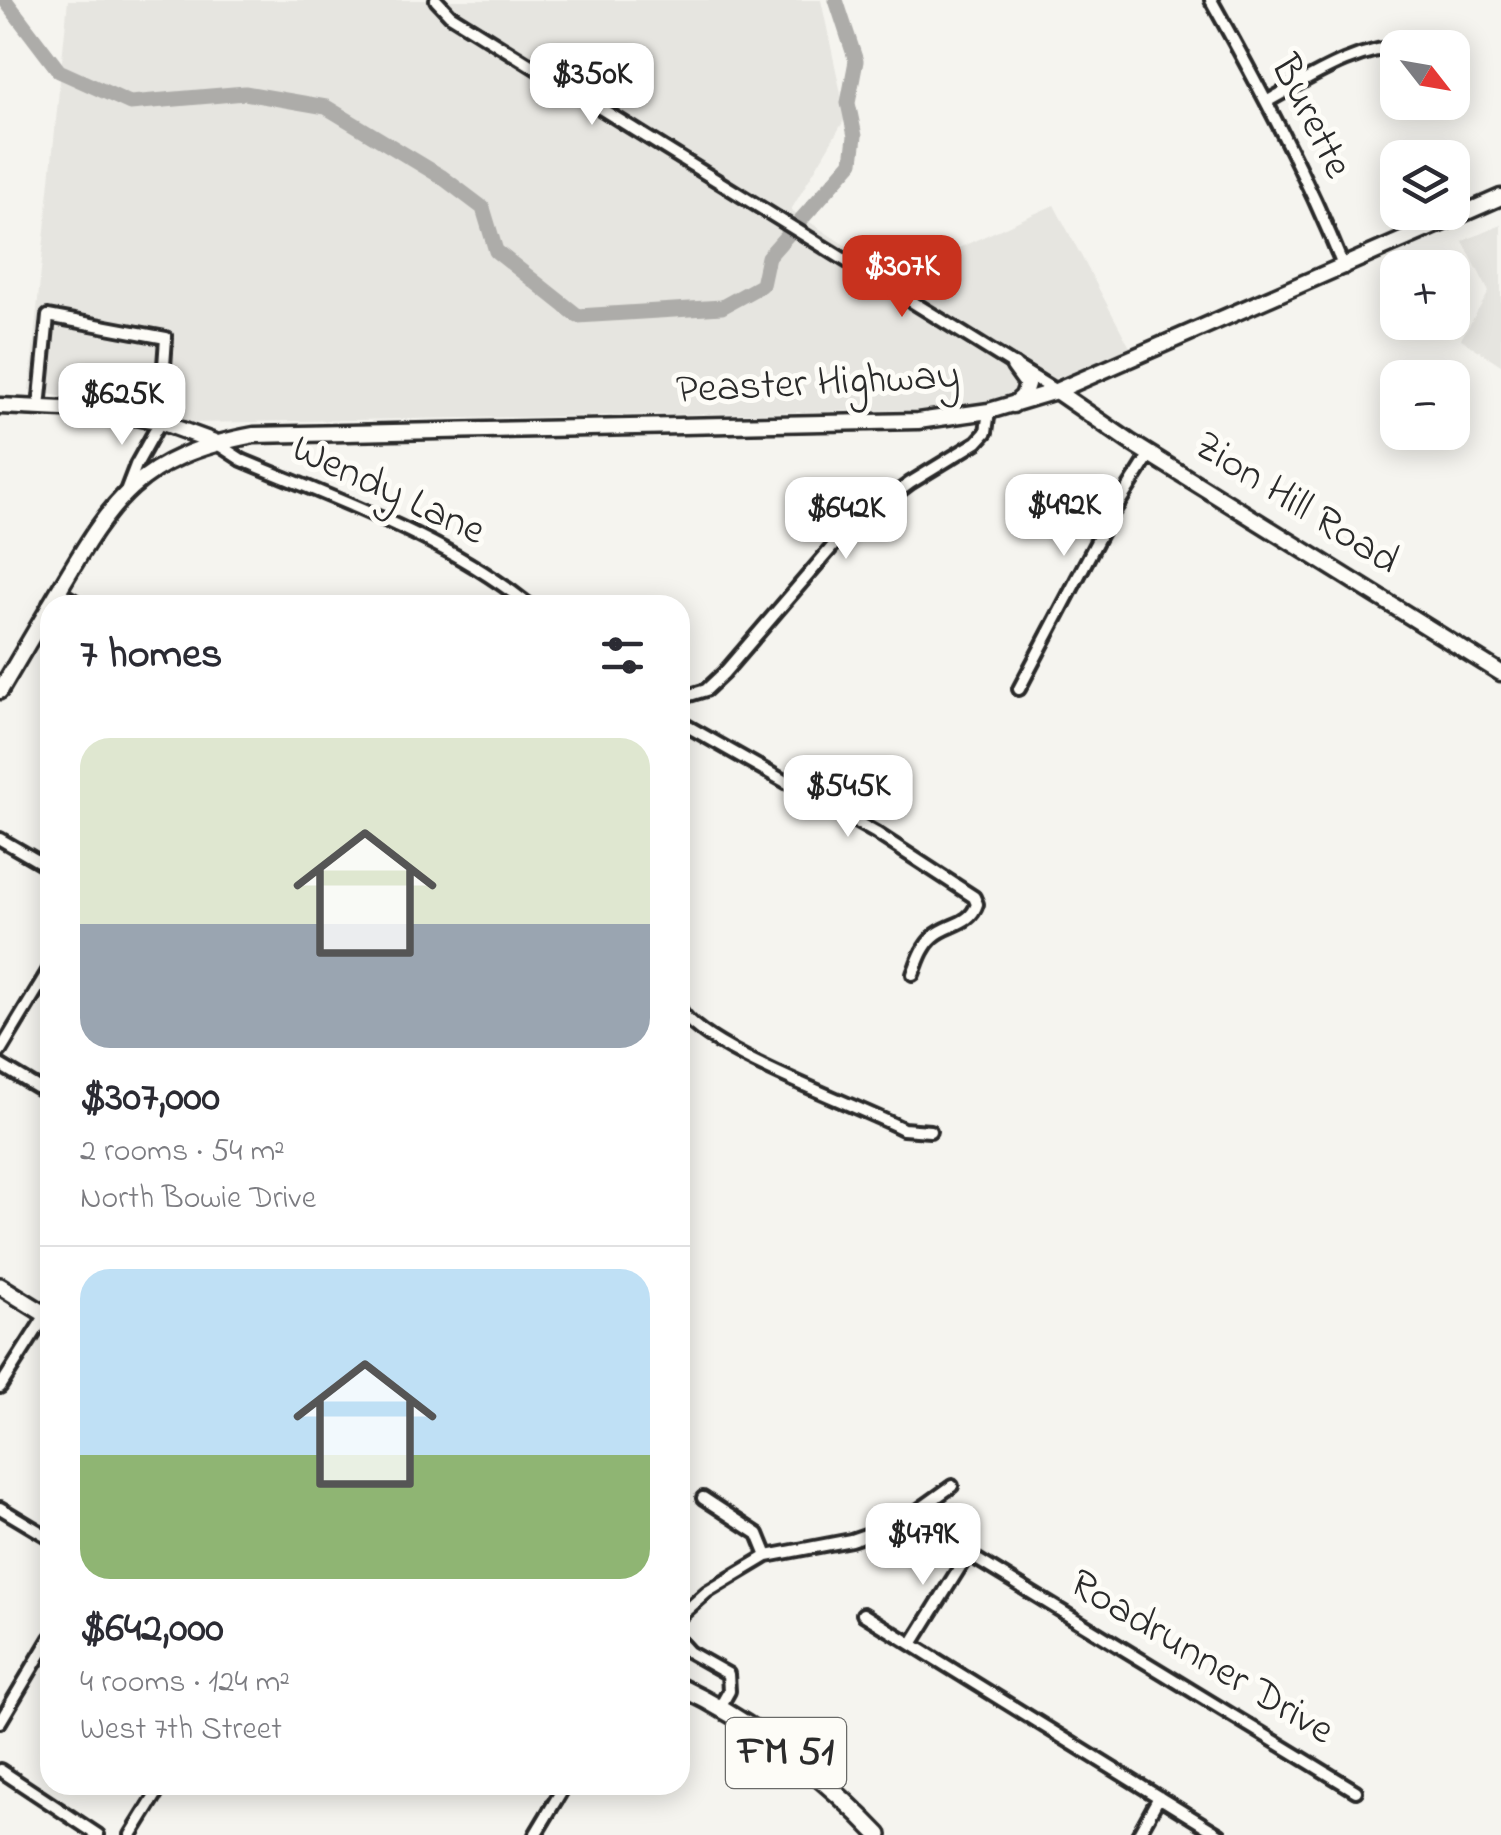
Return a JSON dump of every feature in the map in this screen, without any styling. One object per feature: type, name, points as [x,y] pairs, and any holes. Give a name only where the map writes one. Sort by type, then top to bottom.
[{"type":"main road","name":"Peaster Highway","points":[[57,595],[105,513],[155,468],[215,442],[254,434],[918,422],[989,411],[1088,378],[1501,197]]},
{"type":"main road","points":[[1013,405],[1028,384],[1014,366]]},
{"type":"main road","points":[[1084,410],[1078,392],[1088,378]]},
{"type":"main road","name":"Zion Hill Road","points":[[1056,391],[1501,673]]},
{"type":"main road","points":[[0,406],[104,411],[160,422],[215,442]]},
{"type":"main road","name":"Peaster Highway","points":[[0,691],[40,623]]},
{"type":"main road","points":[[0,1286],[40,1309]]},
{"type":"main road","name":"FM 51","points":[[690,1692],[773,1742],[837,1793],[879,1835]]},
{"type":"street","points":[[436,0],[450,15],[1056,391]]},
{"type":"street","name":"Burette","points":[[1210,0],[1268,100],[1312,189],[1344,268]]},
{"type":"street","points":[[1268,100],[1342,60],[1380,49]]},
{"type":"street","points":[[39,408],[48,316],[166,338],[160,422],[136,464],[126,493]]},
{"type":"street","points":[[690,695],[706,690],[724,673],[846,532],[910,483],[977,442],[986,432],[989,411]]},
{"type":"street","name":"Wendy Lane","points":[[215,442],[242,460],[445,547],[516,595]]},
{"type":"street","points":[[1020,689],[1106,522],[1150,454]]},
{"type":"street","points":[[690,728],[876,833],[974,897],[978,904],[975,912],[928,942],[913,974]]},
{"type":"street","points":[[0,839],[40,862]]},
{"type":"street","points":[[0,1051],[40,985]]},
{"type":"street","points":[[690,1025],[733,1051],[903,1129],[930,1131]]},
{"type":"street","points":[[0,1065],[40,1089]]},
{"type":"street","points":[[0,1387],[40,1327]]},
{"type":"street","points":[[690,1607],[707,1592],[767,1556],[851,1540],[914,1514],[952,1486]]},
{"type":"street","points":[[702,1498],[758,1534],[767,1556]]},
{"type":"street","points":[[0,1508],[40,1532]]},
{"type":"street","name":"Roadrunner Drive","points":[[914,1514],[968,1554],[1356,1791]]},
{"type":"street","points":[[912,1644],[968,1554]]},
{"type":"street","points":[[864,1614],[1220,1835]]},
{"type":"street","points":[[690,1652],[728,1674],[729,1691],[720,1707]]},
{"type":"street","points":[[0,1722],[40,1655]]},
{"type":"street","points":[[0,1770],[98,1835]]},
{"type":"street","points":[[131,1835],[156,1795]]},
{"type":"street","points":[[535,1835],[559,1795]]},
{"type":"street","points":[[1138,1835],[1160,1798]]},
{"type":"shaded area","points":[[68,0],[821,0],[846,117],[791,210],[894,277],[1054,205],[1133,353],[961,409],[194,423],[29,390]]},
{"type":"shaded area","points":[[1501,225],[1501,365],[1463,340],[1470,340],[1470,324],[1489,292],[1463,241]]},
{"type":"waterway","points":[[5,0],[59,71],[130,103],[245,93],[326,107],[442,177],[483,208],[496,251],[578,316],[722,307],[762,285],[768,257],[852,162],[855,136],[848,103],[856,61],[836,0]]}]
